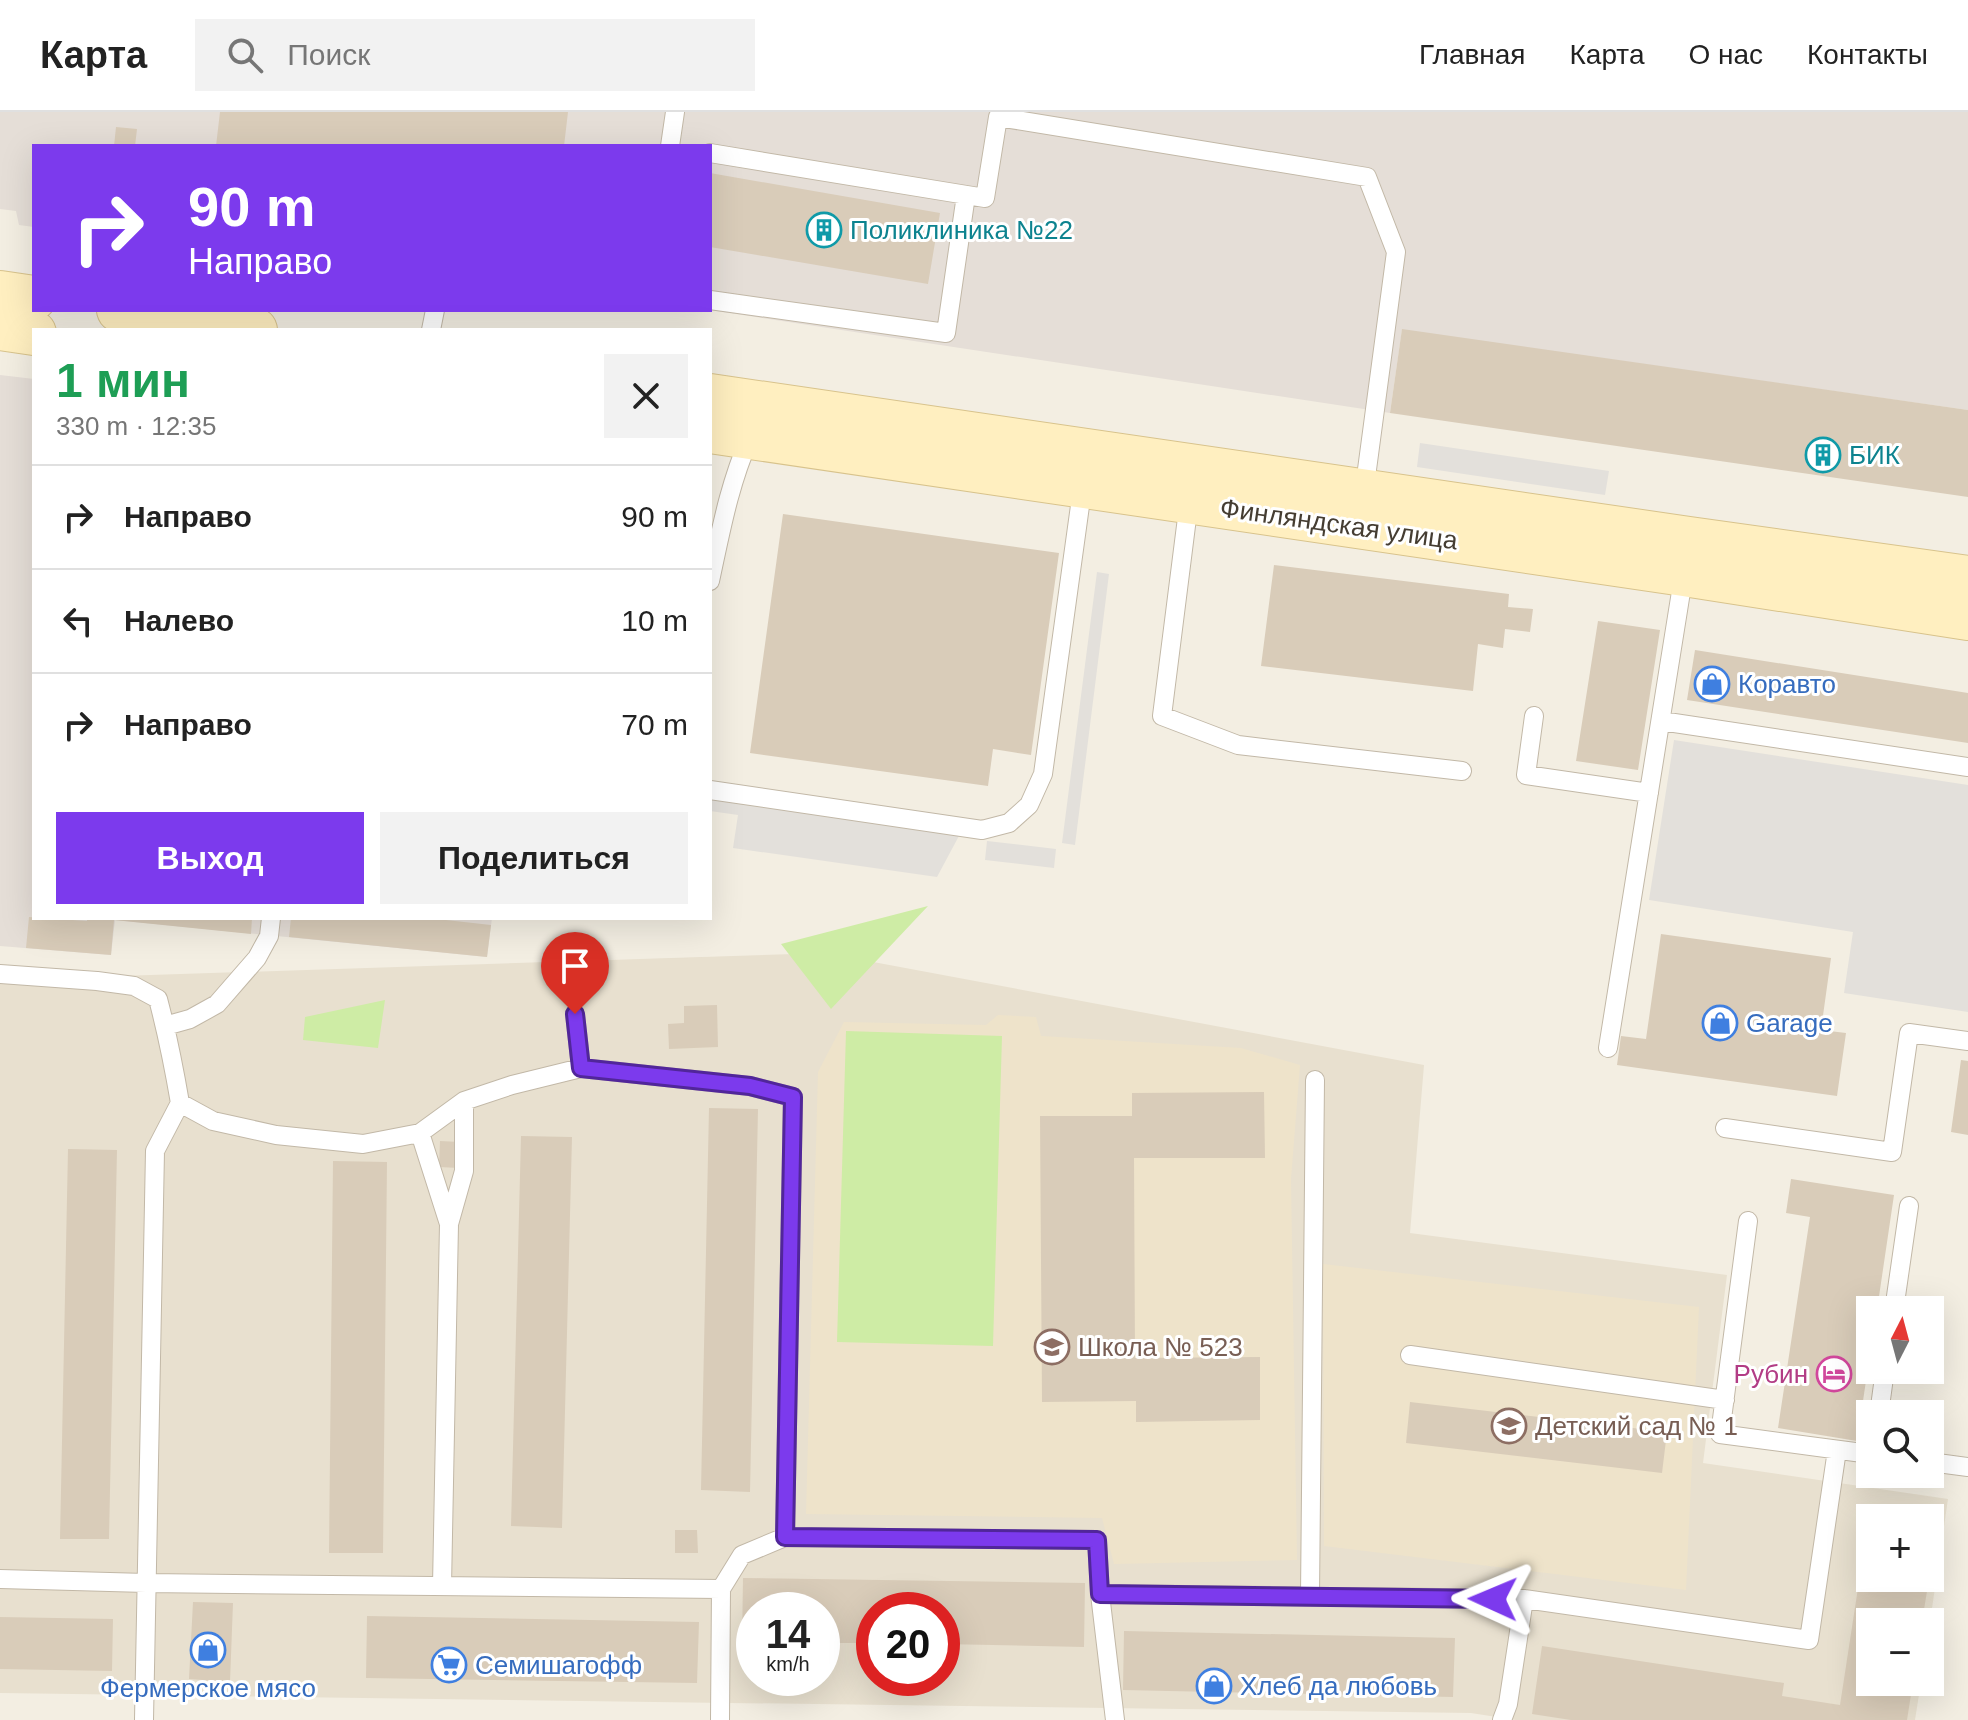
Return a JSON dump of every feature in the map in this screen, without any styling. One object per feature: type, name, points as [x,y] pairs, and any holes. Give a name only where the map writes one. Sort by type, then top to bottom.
[{"type":"street","points":[[0,293],[32,298]]},
{"type":"street","points":[[140,318],[236,328]]},
{"type":"street","points":[[0,328],[32,333]]},
{"type":"street","name":"Финляндская улица","points":[[712,398],[739,424],[1085,469],[1686,556],[1968,578]]},
{"type":"street","name":"Финляндская улица","points":[[1085,469],[1189,502],[1361,509]]},
{"type":"street","name":"Финляндская улица","points":[[1686,556],[1968,618]]},
{"type":"lane","points":[[670,144],[675,112]]},
{"type":"lane","points":[[712,153],[985,198],[998,117],[1367,177],[1396,252],[1361,509]]},
{"type":"lane","points":[[712,300],[946,333],[966,195]]},
{"type":"lane","points":[[712,572],[728,496],[739,462],[739,424]]},
{"type":"lane","points":[[712,790],[982,830],[1009,823],[1029,805],[1043,774],[1085,469]]},
{"type":"lane","points":[[1189,502],[1162,716],[1238,745],[1462,771]]},
{"type":"lane","points":[[1608,1048],[1686,556]]},
{"type":"lane","points":[[1534,716],[1526,775],[1649,793]]},
{"type":"lane","points":[[1661,721],[1968,767]]},
{"type":"lane","points":[[165,1026],[190,1019],[217,1004],[257,958],[269,936],[271,920]]},
{"type":"lane","points":[[0,974],[134,986],[158,999],[172,1056],[180,1103],[155,1151],[144,1720]]},
{"type":"lane","points":[[575,1014],[581,1068]]},
{"type":"lane","points":[[1725,1128],[1892,1152],[1909,1033],[1968,1041]]},
{"type":"lane","points":[[180,1103],[213,1121],[276,1135],[363,1144],[420,1133],[464,1101],[581,1068],[750,1086],[793,1097],[785,1537]]},
{"type":"lane","points":[[1310,1596],[1315,1080]]},
{"type":"lane","points":[[442,1586],[449,1224],[464,1171],[464,1101]]},
{"type":"lane","points":[[420,1133],[449,1224]]},
{"type":"lane","points":[[1896,1296],[1909,1206]]},
{"type":"lane","points":[[1748,1221],[1720,1434],[1856,1452]]},
{"type":"lane","points":[[1410,1355],[1725,1400]]},
{"type":"lane","points":[[1100,1594],[1524,1599],[1809,1640],[1837,1450]]},
{"type":"lane","points":[[1944,1464],[1968,1467]]},
{"type":"lane","points":[[720,1720],[721,1589],[742,1555],[785,1537],[1097,1540],[1115,1720]]},
{"type":"lane","points":[[0,1579],[721,1589]]},
{"type":"lane","points":[[1502,1720],[1508,1704],[1524,1599]]},
{"type":"shaded area","points":[[0,112],[1968,112],[1968,410],[1402,330],[1390,413],[712,310],[712,144],[32,144],[32,227],[19,225],[16,211],[0,209]]},
{"type":"shaded area","points":[[0,375],[32,379],[32,920],[115,920],[111,955],[0,946]]},
{"type":"shaded area","points":[[1420,443],[1609,471],[1605,495],[1417,467]]},
{"type":"shaded area","points":[[1097,572],[1109,574],[1075,845],[1062,843]]},
{"type":"shaded area","points":[[1674,740],[1968,785],[1968,1012],[1844,993],[1853,932],[1649,900]]},
{"type":"shaded area","points":[[712,798],[960,834],[937,877],[733,848],[738,815],[712,811]]},
{"type":"shaded area","points":[[987,841],[1056,849],[1054,868],[985,860]]},
{"type":"shaded area","points":[[115,920],[492,920],[487,957]]},
{"type":"shaded area","points":[[825,953],[1424,1065],[1410,1233],[1727,1275],[1703,1463],[1856,1485],[1856,1488],[1948,1499],[1944,1526],[1944,1504],[1856,1504],[1856,1592],[1934,1592],[1932,1608],[1856,1608],[1856,1696],[1919,1696],[1915,1720],[1516,1720],[1471,1713],[0,1693],[0,980]]},
{"type":"shaded area","name":"Школа № 523","points":[[998,1015],[1036,1017],[1041,1036],[1241,1048],[1300,1065],[1291,1179],[1297,1560],[1114,1564],[1102,1518],[806,1514],[818,1072],[844,1022],[986,1025]]},
{"type":"shaded area","name":"Детский сад № 1","points":[[1323,1264],[1699,1307],[1686,1590],[1324,1546]]},
{"type":"green space","points":[[928,906],[831,1009],[781,944]]},
{"type":"green space","points":[[385,1000],[378,1048],[303,1040],[305,1017]]},
{"type":"green space","points":[[846,1031],[1002,1036],[993,1346],[837,1342]]},
{"type":"building","points":[[220,112],[568,112],[564,144],[216,144]]},
{"type":"building","points":[[116,127],[137,129],[135,144],[114,144]]},
{"type":"building","name":"Поликлиника №22","points":[[712,173],[940,213],[928,284],[712,247]]},
{"type":"building","name":"БИК","points":[[1402,329],[1968,410],[1968,497],[1390,413]]},
{"type":"building","points":[[783,514],[1059,553],[1031,755],[993,749],[988,786],[750,753]]},
{"type":"building","points":[[1274,565],[1509,594],[1508,607],[1533,609],[1530,632],[1505,629],[1503,648],[1478,644],[1473,691],[1261,666]]},
{"type":"building","points":[[1598,621],[1660,630],[1638,770],[1576,761]]},
{"type":"building","points":[[1695,650],[1968,693],[1968,743],[1687,700]]},
{"type":"building","points":[[29,917],[32,920],[114,920],[111,955],[26,948]]},
{"type":"building","points":[[114,920],[252,920],[251,934]]},
{"type":"building","points":[[291,920],[446,920],[491,925],[487,957],[289,937]]},
{"type":"building","points":[[1661,934],[1831,958],[1821,1030],[1846,1033],[1837,1096],[1617,1065],[1621,1036],[1646,1039]]},
{"type":"building","points":[[717,1005],[718,1047],[669,1049],[668,1024],[684,1023],[684,1006]]},
{"type":"building","points":[[1961,1060],[1968,1061],[1968,1135],[1951,1132]]},
{"type":"building","points":[[1264,1092],[1265,1158],[1134,1158],[1135,1358],[1260,1357],[1260,1420],[1136,1422],[1136,1401],[1042,1402],[1040,1116],[1132,1116],[1132,1093]]},
{"type":"building","points":[[709,1108],[758,1109],[750,1492],[701,1490]]},
{"type":"building","points":[[521,1136],[572,1137],[562,1528],[511,1526]]},
{"type":"building","points":[[440,1141],[460,1142],[459,1168],[439,1167]]},
{"type":"building","points":[[68,1149],[117,1150],[109,1539],[60,1539]]},
{"type":"building","points":[[333,1161],[387,1162],[383,1553],[329,1553]]},
{"type":"building","points":[[1791,1179],[1894,1195],[1879,1296],[1856,1296],[1856,1384],[1866,1384],[1863,1400],[1856,1400],[1856,1441],[1778,1428],[1810,1217],[1786,1213]]},
{"type":"building","points":[[1410,1402],[1667,1432],[1662,1473],[1406,1443]]},
{"type":"building","points":[[675,1530],[697,1530],[698,1553],[675,1553]]},
{"type":"building","points":[[743,1578],[1085,1583],[1084,1647],[960,1644],[960,1592],[856,1592],[856,1643],[840,1643],[840,1592],[743,1592]]},
{"type":"building","points":[[1857,1592],[1927,1592],[1924,1608],[1856,1608],[1856,1696],[1911,1696],[1907,1720],[1571,1720],[1532,1714],[1542,1646],[1784,1683],[1782,1696],[1840,1705]]},
{"type":"building","points":[[193,1602],[233,1603],[230,1682],[189,1679]]},
{"type":"building","points":[[367,1616],[699,1622],[697,1683],[366,1678]]},
{"type":"building","points":[[0,1617],[113,1619],[112,1671],[0,1669]]},
{"type":"building","points":[[1124,1631],[1455,1638],[1453,1697],[1123,1690]]},
{"type":"place","name":"Поликлиника №22","points":[[824,230]]},
{"type":"place","name":"БИК","points":[[1823,455]]},
{"type":"place","name":"Коравто","points":[[1712,684]]},
{"type":"place","name":"Garage","points":[[1720,1023]]},
{"type":"place","name":"Школа № 523","points":[[1052,1347]]},
{"type":"place","name":"Рубин","points":[[1834,1374]]},
{"type":"place","name":"Детский сад № 1","points":[[1509,1426]]},
{"type":"place","name":"Фермерское мясо","points":[[208,1650]]},
{"type":"place","name":"Семишагофф","points":[[449,1665]]},
{"type":"place","name":"Хлеб да любовь","points":[[1214,1686]]},
{"type":"route","points":[[575,1014],[581,1068],[750,1086],[793,1097],[785,1537],[1097,1540],[1100,1594],[1493,1599]]}]
